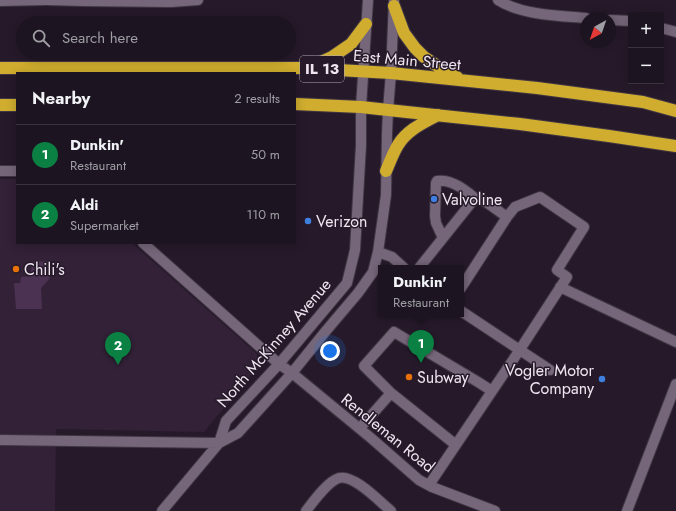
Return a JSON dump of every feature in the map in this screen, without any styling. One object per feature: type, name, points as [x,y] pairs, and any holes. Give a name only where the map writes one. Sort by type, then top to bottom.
[{"type":"highway","points":[[394,3],[404,33],[415,48],[424,57],[464,81]]},
{"type":"highway","points":[[307,69],[332,57],[352,44],[366,24]]},
{"type":"highway","name":"East Main Street","points":[[0,68],[307,69],[363,71],[537,88],[643,102],[676,111]]},
{"type":"highway","name":"IL 13","points":[[296,104],[361,107],[438,115],[535,126],[676,146]]},
{"type":"highway","points":[[0,105],[16,105]]},
{"type":"highway","points":[[386,171],[399,144],[408,133],[419,125],[438,115]]},
{"type":"street","points":[[0,1],[46,0],[171,2],[198,0]]},
{"type":"street","name":"North McKinney Avenue","points":[[219,443],[226,421],[279,364],[347,282],[355,250],[361,145],[361,107],[368,0]]},
{"type":"street","points":[[498,0],[518,8],[547,16],[580,18]]},
{"type":"street","name":"North McKinney Avenue","points":[[162,511],[219,443],[238,433],[292,373],[358,293],[373,272],[378,252],[386,195],[388,110],[394,3]]},
{"type":"street","points":[[616,21],[628,22]]},
{"type":"street","points":[[664,29],[676,32]]},
{"type":"street","points":[[0,171],[16,170]]},
{"type":"street","points":[[443,238],[436,223],[435,216],[436,183],[440,180],[455,184],[475,198],[486,202],[507,217]]},
{"type":"street","points":[[429,485],[567,277],[557,270],[584,228],[540,197],[515,207],[464,283]]},
{"type":"street","points":[[421,265],[475,198]]},
{"type":"street","name":"Rendleman Road","points":[[144,244],[279,364],[360,428],[419,480],[495,511]]},
{"type":"street","points":[[378,252],[392,258],[400,265]]},
{"type":"street","points":[[560,287],[676,342]]},
{"type":"street","points":[[464,313],[550,370]]},
{"type":"street","points":[[456,446],[391,393],[364,366],[394,332],[492,391]]},
{"type":"street","points":[[627,511],[676,384]]},
{"type":"street","points":[[360,428],[391,393]]},
{"type":"street","points":[[0,440],[219,443]]},
{"type":"street","points":[[306,511],[332,482],[340,478],[347,478],[364,487],[391,511]]},
{"type":"shaded area","points":[[0,179],[16,179],[16,244],[133,244],[256,353],[259,362],[257,368],[204,432],[56,429],[55,511],[0,511]]},
{"type":"shaded area","points":[[50,261],[50,278],[41,288],[42,309],[16,309],[14,283],[20,283],[21,277],[31,276],[32,262]]},
{"type":"place","name":"Valvoline","points":[[434,199]]},
{"type":"place","name":"Verizon","points":[[308,221]]},
{"type":"place","name":"Chili's","points":[[16,269]]},
{"type":"place","name":"Dunkin'","points":[[421,363]]},
{"type":"place","name":"Aldi","points":[[118,365]]},
{"type":"place","name":"Subway","points":[[409,377]]},
{"type":"place","name":"Vogler Motor Company","points":[[602,379]]}]
